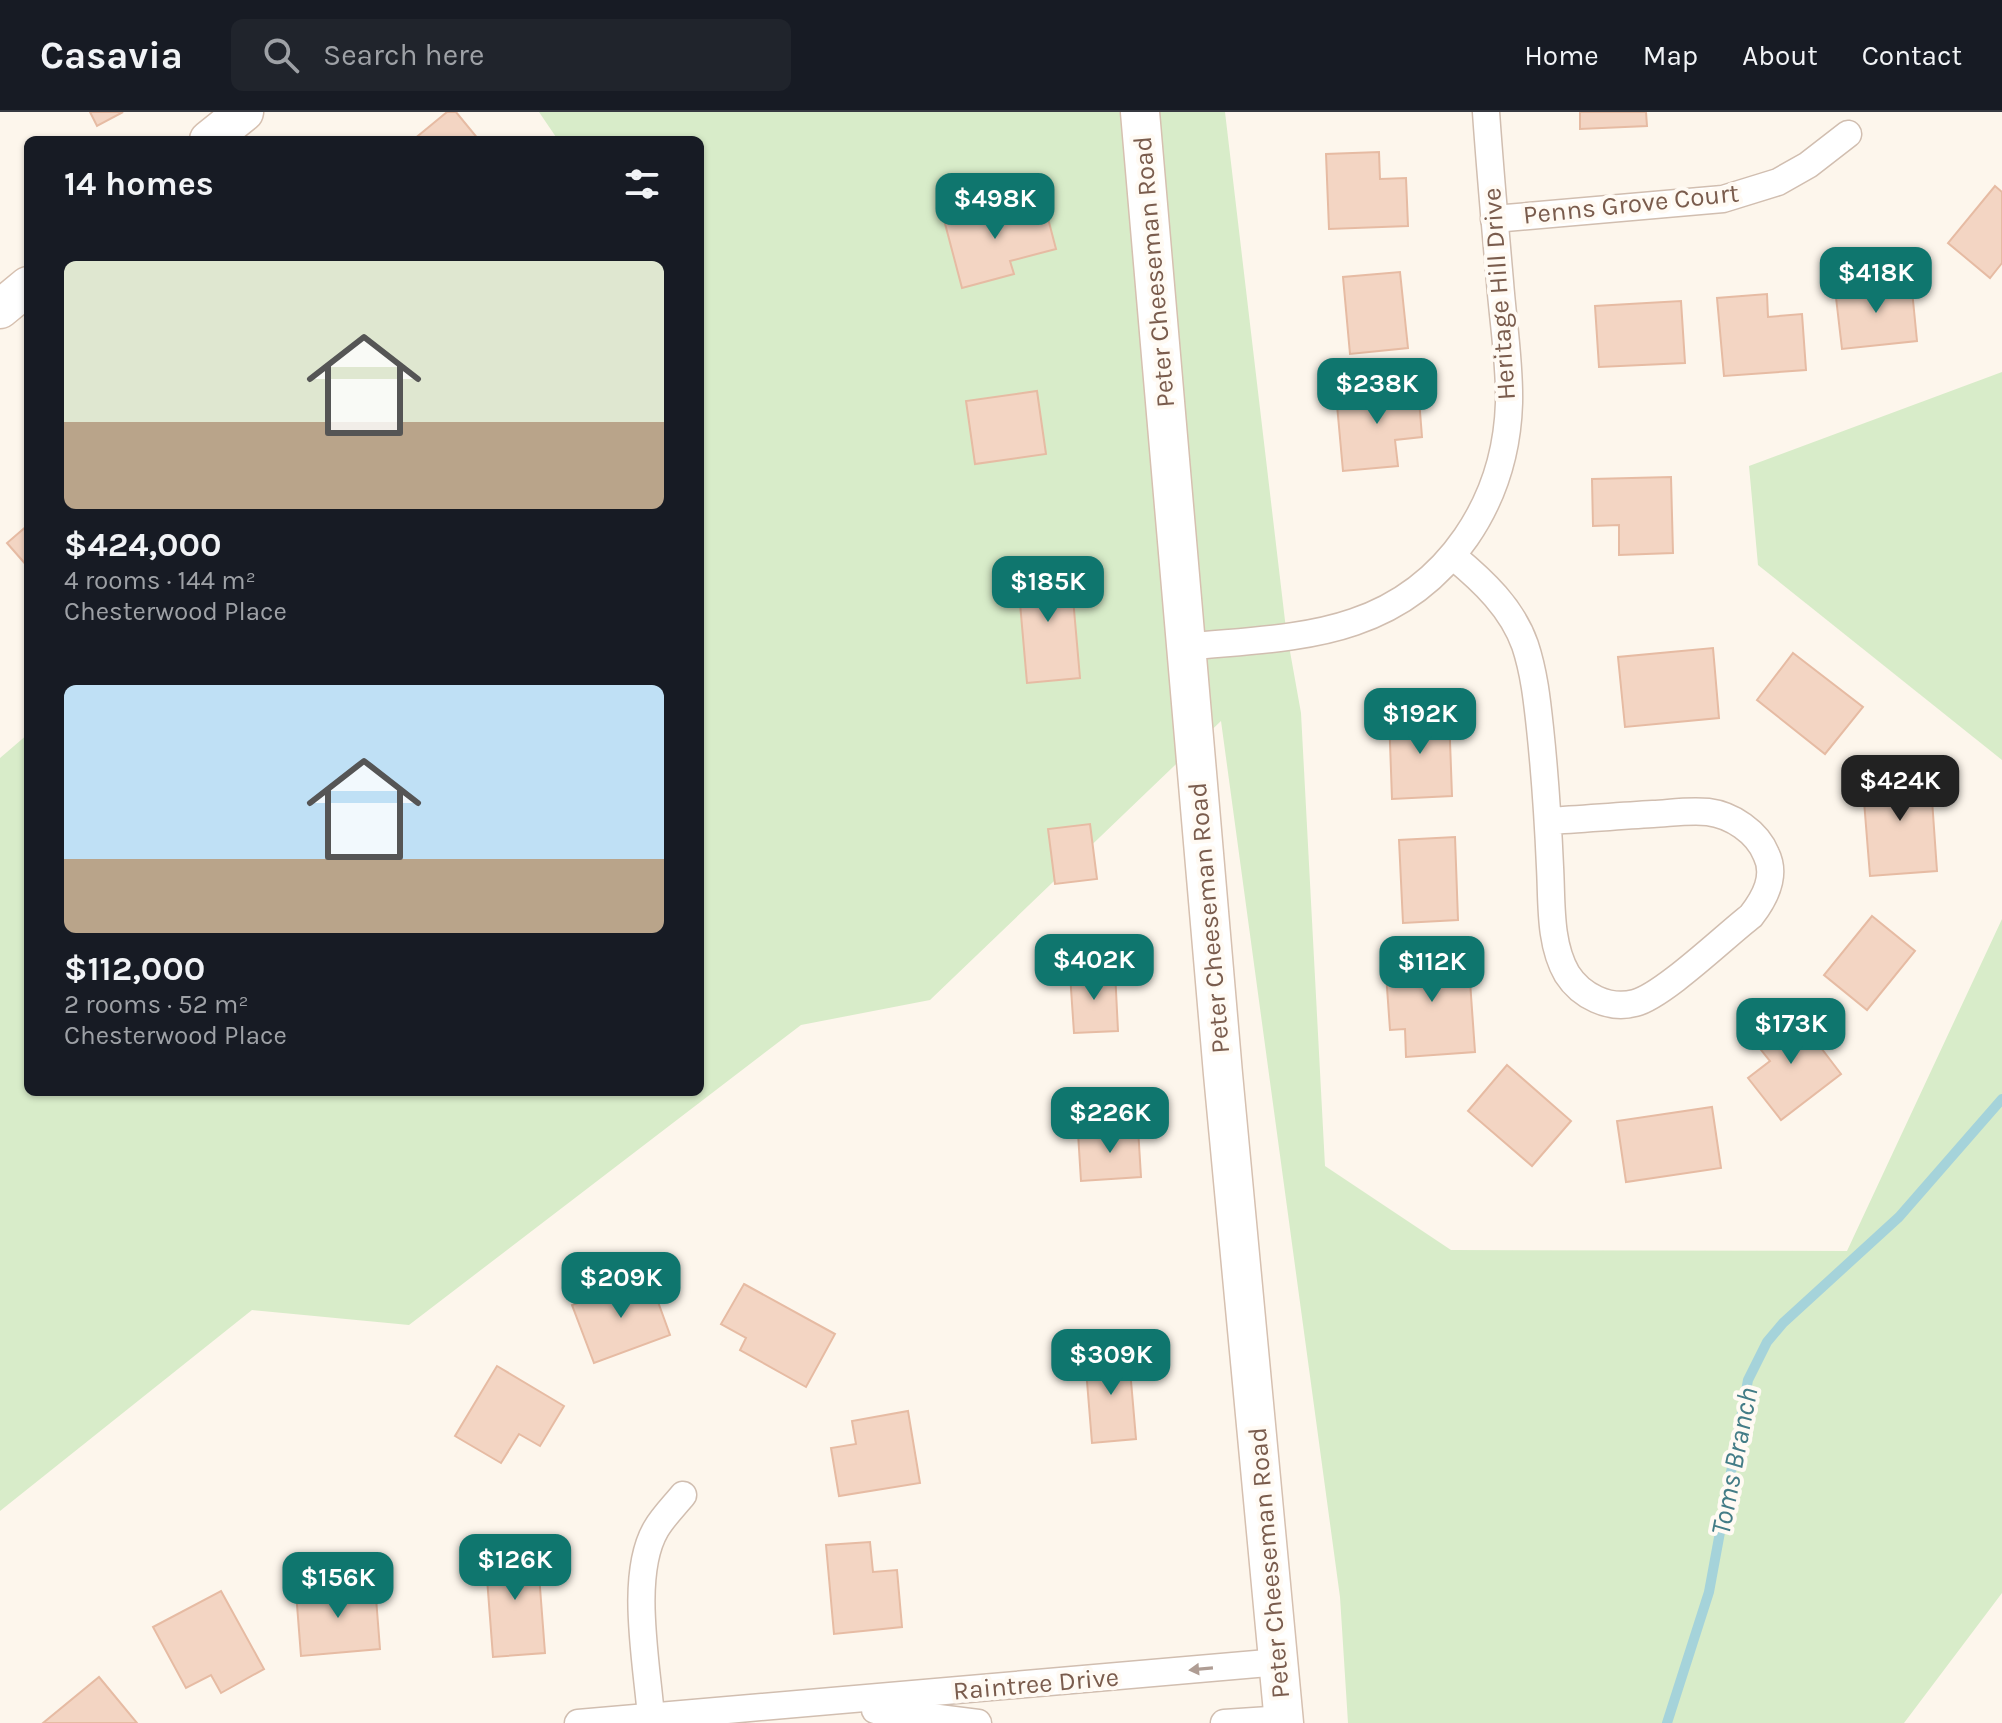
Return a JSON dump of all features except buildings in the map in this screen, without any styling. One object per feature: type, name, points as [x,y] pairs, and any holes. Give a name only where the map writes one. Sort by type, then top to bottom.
[{"type":"street","points":[[214,136],[244,112]]},
{"type":"street","name":"Peter Cheeseman Road","points":[[1140,112],[1223,1074],[1284,1721]]},
{"type":"street","name":"Heritage Hill Drive","points":[[1186,647],[1297,634],[1352,623],[1376,614],[1415,591],[1454,557],[1490,495],[1507,425],[1508,379],[1486,112]]},
{"type":"street","name":"Penns Grove Court","points":[[1494,219],[1723,199],[1778,182],[1808,165],[1848,134]]},
{"type":"street","points":[[0,309],[24,289]]},
{"type":"street","points":[[1454,557],[1479,578],[1510,614],[1526,648],[1537,705],[1555,939],[1567,974],[1579,988],[1592,998],[1619,1005],[1646,1000],[1751,916],[1762,902],[1771,874],[1763,846],[1743,826],[1710,812],[1548,821]]},
{"type":"street","points":[[651,1717],[641,1577],[656,1528],[683,1495]]},
{"type":"street","name":"Raintree Drive","points":[[578,1723],[1279,1662]]},
{"type":"street","name":"Raintree Drive","points":[[792,1705],[908,1713],[978,1723]]},
{"type":"street","points":[[1224,1723],[1284,1721]]},
{"type":"green space","points":[[539,112],[1225,112],[1286,629],[1301,713],[1325,1166],[1451,1250],[1847,1251],[2002,919],[2002,1593],[1904,1723],[1348,1723],[1340,1597],[1221,721],[930,1000],[801,1025],[409,1325],[252,1310],[0,1511],[0,758],[24,737],[24,1096],[704,1096],[704,136],[555,136]]},
{"type":"green space","points":[[2002,372],[2002,760],[1758,565],[1749,466]]},
{"type":"waterway","name":"Toms Branch","points":[[1667,1723],[1709,1592],[1748,1380],[1767,1342],[1783,1323],[1899,1217],[2002,1099]]}]
